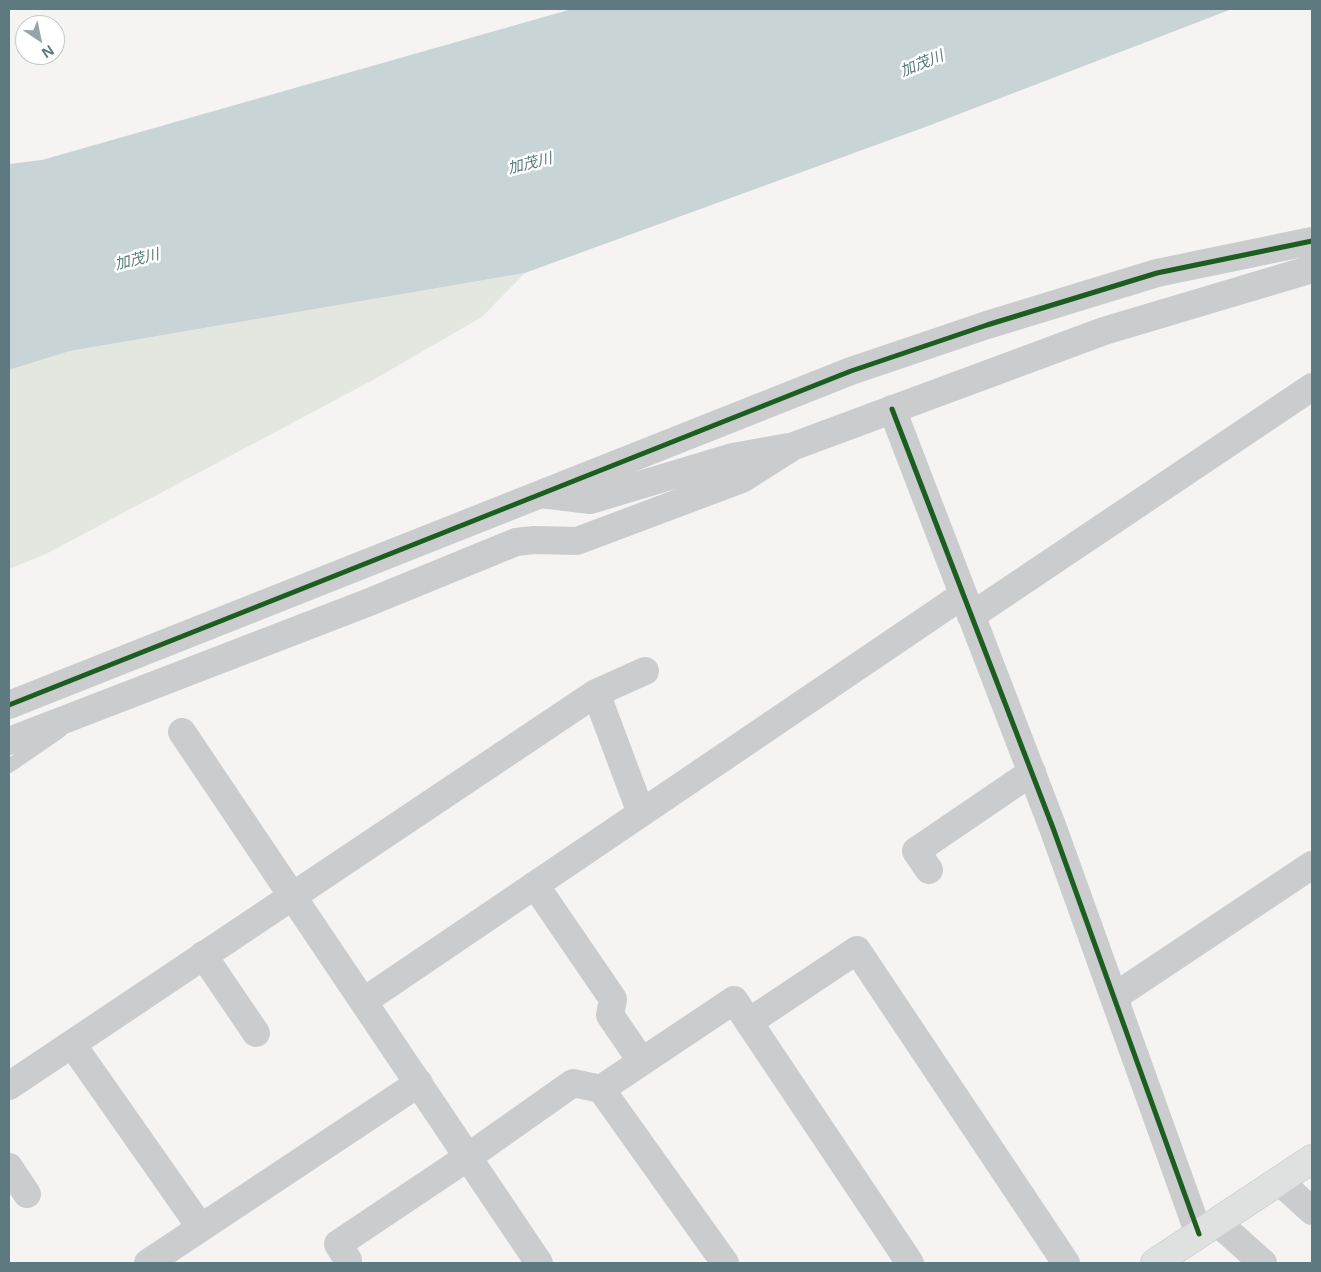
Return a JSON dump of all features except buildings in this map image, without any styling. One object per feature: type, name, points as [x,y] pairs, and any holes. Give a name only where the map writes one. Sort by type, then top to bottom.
[{"type":"main road","points":[[1155,1263],[1312,1159]]},
{"type":"street","points":[[9,705],[850,371],[987,325],[1158,273],[1312,241]]},
{"type":"street","points":[[539,493],[590,500],[733,457],[794,446],[1104,331],[1312,269]]},
{"type":"street","points":[[364,1001],[641,813],[1312,387]]},
{"type":"street","points":[[892,409],[1032,772],[1114,997],[1208,1228],[1263,1263]]},
{"type":"street","points":[[9,741],[367,604],[516,542],[534,540],[578,541],[742,479],[794,446]]},
{"type":"street","points":[[9,1086],[596,693],[645,671]]},
{"type":"street","points":[[596,693],[641,813]]},
{"type":"street","points":[[182,732],[539,1263]]},
{"type":"street","points":[[929,870],[916,851],[1032,772]]},
{"type":"street","points":[[1114,997],[1312,865]]},
{"type":"street","points":[[535,885],[613,999],[610,1015],[642,1062]]},
{"type":"street","points":[[749,1022],[857,950],[1066,1263]]},
{"type":"street","points":[[203,955],[256,1033]]},
{"type":"street","points":[[601,1089],[734,1000],[910,1263]]},
{"type":"street","points":[[72,1044],[201,1228]]},
{"type":"street","points":[[148,1263],[419,1083]]},
{"type":"street","points":[[348,1260],[338,1244],[468,1157],[573,1083],[601,1089],[725,1263]]},
{"type":"street","points":[[9,1167],[27,1194]]},
{"type":"street","points":[[1279,1181],[1312,1211]]},
{"type":"lane","points":[[9,766],[98,706]]},
{"type":"shaded area","points":[[525,273],[482,317],[373,380],[46,554],[9,569],[9,370],[70,351]]},
{"type":"water","name":"加茂川","points":[[572,9],[1232,9],[928,126],[525,273],[70,351],[9,370],[9,164],[42,160]]},
{"type":"cycle path","points":[[9,705],[851,371],[987,325],[1157,273],[1312,241]]},
{"type":"cycle path","points":[[892,409],[1053,828],[1199,1234]]}]
